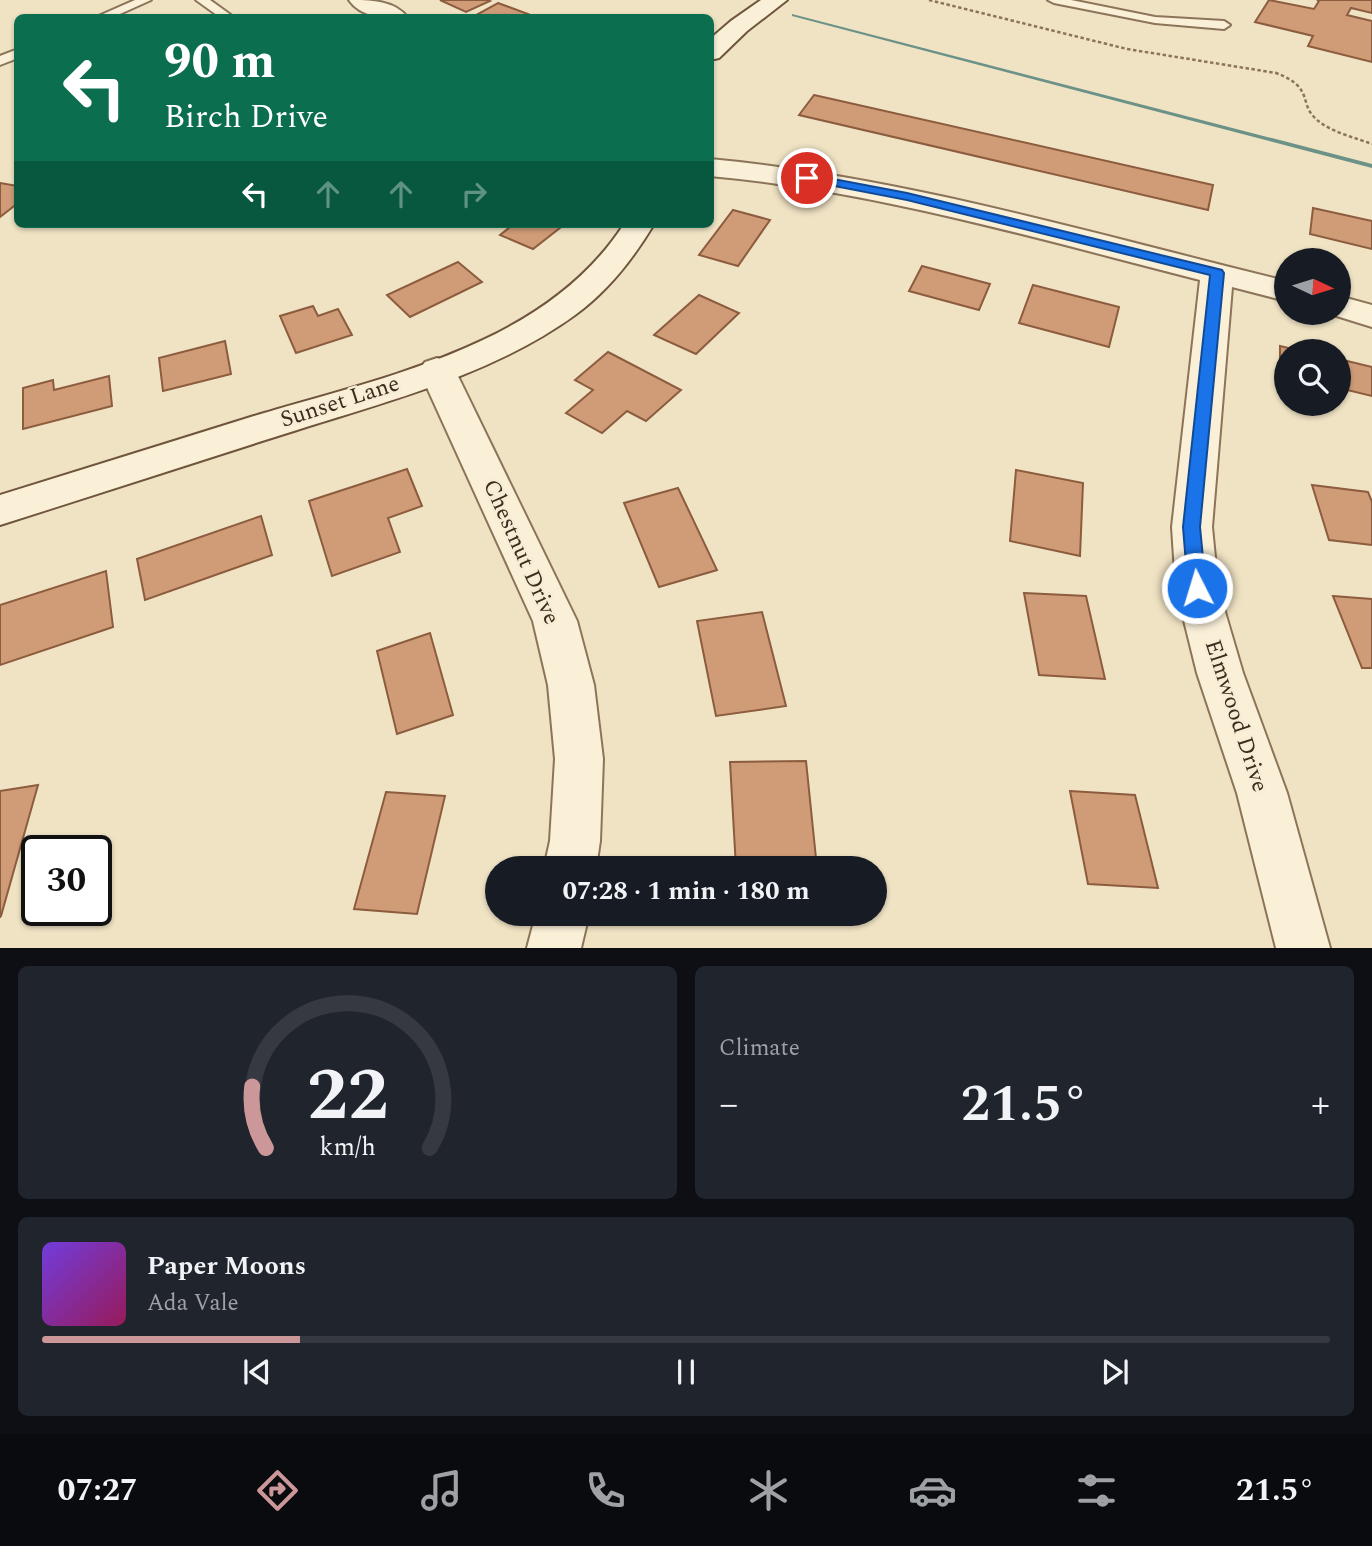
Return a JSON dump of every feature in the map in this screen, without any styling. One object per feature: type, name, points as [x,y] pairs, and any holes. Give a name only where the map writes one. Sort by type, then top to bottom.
[{"type":"street","points":[[360,0],[389,14]]},
{"type":"street","points":[[714,49],[739,26],[776,0]]},
{"type":"street","points":[[714,167],[785,174],[866,188],[1274,288]]},
{"type":"street","name":"Sunset Lane","points":[[0,510],[437,370],[519,334],[561,309],[596,281],[622,251],[636,228]]},
{"type":"street","name":"Elmwood Drive","points":[[1217,273],[1192,527],[1197,588],[1220,673],[1262,793],[1303,947]]},
{"type":"street","points":[[1351,310],[1372,316]]},
{"type":"street","name":"Chestnut Drive","points":[[437,370],[555,621],[571,685],[579,759],[572,856]]},
{"type":"street","points":[[554,947],[560,926]]},
{"type":"lane","points":[[109,14],[145,0]]},
{"type":"lane","points":[[202,0],[224,14]]},
{"type":"lane","points":[[1054,0],[1155,20],[1224,25]]},
{"type":"lane","points":[[209,14],[218,10]]},
{"type":"path","points":[[929,0],[1127,49],[1236,65],[1284,76],[1301,87],[1308,108],[1321,122],[1372,144]]},
{"type":"building","points":[[440,0],[488,0],[490,1],[466,12]]},
{"type":"building","points":[[1269,0],[1314,9],[1319,1],[1317,0],[1372,0],[1372,13],[1351,8],[1347,15],[1372,21],[1372,62],[1308,46],[1313,36],[1255,22]]},
{"type":"building","points":[[498,3],[528,14],[478,14]]},
{"type":"building","points":[[814,95],[1213,185],[1208,210],[799,115]]},
{"type":"building","points":[[0,183],[14,185],[14,206],[0,217]]},
{"type":"building","points":[[1313,208],[1372,221],[1372,249],[1310,234]]},
{"type":"building","points":[[733,210],[770,220],[738,266],[699,255]]},
{"type":"building","points":[[509,228],[560,228],[533,249],[500,235]]},
{"type":"building","points":[[458,262],[482,282],[410,317],[387,295]]},
{"type":"building","points":[[922,266],[990,284],[979,310],[909,291]]},
{"type":"building","points":[[1033,285],[1119,307],[1109,347],[1019,323]]},
{"type":"building","points":[[699,295],[739,313],[696,354],[654,335]]},
{"type":"building","points":[[313,306],[318,316],[338,309],[352,335],[296,353],[280,316]]},
{"type":"building","points":[[225,341],[231,374],[163,391],[159,358]]},
{"type":"building","points":[[608,352],[681,390],[646,421],[627,411],[602,433],[566,413],[593,390],[575,380]]},
{"type":"building","points":[[1351,362],[1372,367],[1372,396],[1351,391]]},
{"type":"building","points":[[109,376],[112,406],[23,429],[23,388],[53,380],[54,390]]},
{"type":"building","points":[[407,469],[422,506],[388,518],[400,552],[332,576],[309,501]]},
{"type":"building","points":[[1016,470],[1083,483],[1080,556],[1010,541]]},
{"type":"building","points":[[1312,485],[1368,492],[1372,502],[1372,545],[1329,540]]},
{"type":"building","points":[[678,488],[717,570],[659,587],[624,503]]},
{"type":"building","points":[[261,516],[272,555],[145,600],[137,559]]},
{"type":"building","points":[[106,571],[113,627],[0,665],[0,605]]},
{"type":"building","points":[[1024,593],[1086,596],[1105,679],[1039,675]]},
{"type":"building","points":[[1333,596],[1372,599],[1372,668],[1362,668]]},
{"type":"building","points":[[762,612],[786,706],[716,716],[697,621]]},
{"type":"building","points":[[430,633],[453,715],[397,734],[377,651]]},
{"type":"building","points":[[806,761],[816,856],[735,856],[730,762]]},
{"type":"building","points":[[38,785],[24,835],[21,835],[21,845],[0,917],[0,791]]},
{"type":"building","points":[[1070,791],[1135,795],[1158,888],[1088,884]]},
{"type":"building","points":[[386,792],[445,796],[417,914],[354,909]]},
{"type":"waterway","points":[[794,15],[1372,166]]},
{"type":"route","points":[[807,178],[907,197],[1217,273],[1192,527],[1197,588]]}]
